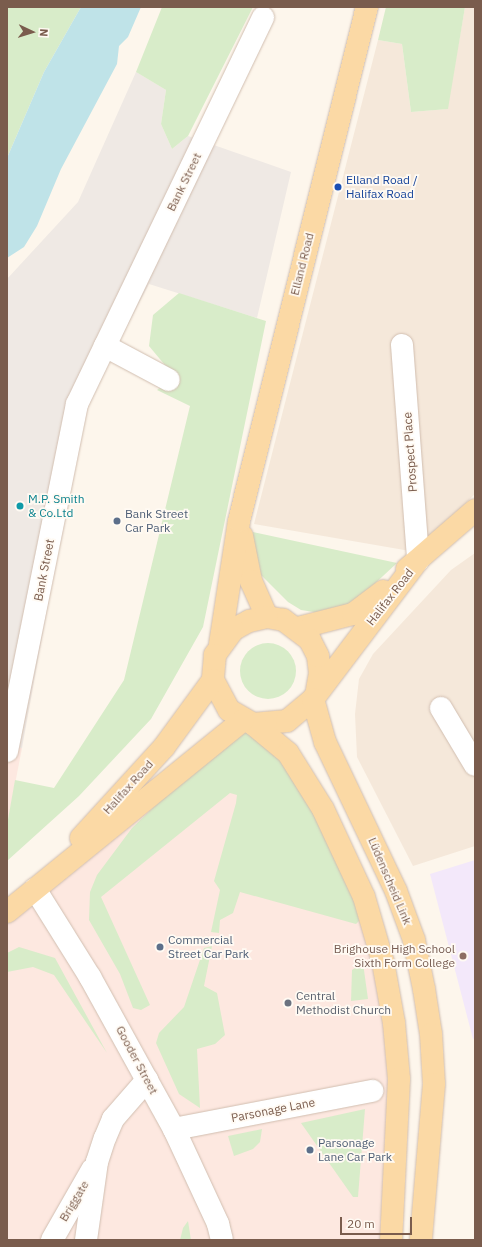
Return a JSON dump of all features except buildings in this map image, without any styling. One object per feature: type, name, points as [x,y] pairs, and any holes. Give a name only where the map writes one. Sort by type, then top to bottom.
[{"type":"main road","name":"Elland Road","points":[[220,644],[239,521],[367,7]]},
{"type":"main road","name":"Halifax Road","points":[[298,628],[353,614],[475,510]]},
{"type":"main road","points":[[239,521],[251,581],[267,617],[298,628],[318,656],[320,673],[315,695]]},
{"type":"main road","name":"Halifax Road","points":[[7,912],[248,722],[287,721],[315,695],[418,560]]},
{"type":"main road","name":"Halifax Road","points":[[35,889],[164,747],[213,680],[213,668],[220,644],[233,630],[248,621],[267,617]]},
{"type":"main road","points":[[213,680],[229,710],[248,722],[288,754],[323,809],[364,897],[383,962],[394,1023],[399,1079],[390,1240]]},
{"type":"main road","name":"Lüdenscheid Link","points":[[315,695],[325,742],[396,891],[414,940],[421,975],[432,1034],[434,1084],[422,1240]]},
{"type":"street","name":"Bank Street","points":[[7,751],[77,404],[263,17]]},
{"type":"street","name":"Prospect Place","points":[[402,345],[418,560]]},
{"type":"street","points":[[105,346],[169,380]]},
{"type":"street","points":[[441,708],[475,765]]},
{"type":"street","name":"Gooder Street","points":[[35,889],[90,976],[174,1129],[218,1224],[222,1240]]},
{"type":"street","points":[[86,1240],[97,1162],[113,1119],[147,1080]]},
{"type":"street","name":"Parsonage Lane","points":[[174,1129],[372,1091]]},
{"type":"street","name":"Briggate","points":[[52,1240],[97,1162]]},
{"type":"shaded area","points":[[465,7],[475,7],[475,494],[416,552],[254,524],[378,40],[402,44],[411,112],[447,109]]},
{"type":"shaded area","points":[[136,72],[166,90],[161,124],[172,149],[188,136],[291,172],[257,318],[149,284],[83,411],[22,748],[7,745],[7,279],[78,202]]},
{"type":"shaded area","points":[[475,553],[475,846],[413,866],[357,757],[355,714],[359,679],[373,654],[451,570]]},
{"type":"shaded area","points":[[243,720],[323,809],[394,1023],[391,1240],[7,1240],[7,912]]},
{"type":"shaded area","points":[[7,745],[22,748],[7,825]]},
{"type":"shaded area","name":"Brighouse High School Sixth Form College","points":[[475,860],[475,1038],[473,1039],[430,874]]},
{"type":"green space","points":[[7,7],[81,7],[44,72],[7,158]]},
{"type":"green space","points":[[162,7],[253,7],[188,136],[172,149],[161,124],[166,90],[136,72]]},
{"type":"green space","points":[[386,7],[465,7],[448,109],[411,112],[402,44],[378,40]]},
{"type":"green space","points":[[179,293],[266,321],[203,627],[151,719],[79,796],[7,861],[7,825],[15,780],[54,788],[124,680],[190,406],[157,390],[169,380],[169,370],[149,346],[153,315]]},
{"type":"green space","points":[[253,532],[397,563],[355,602],[320,613],[301,610],[288,602],[261,575],[251,545]]},
{"type":"green space","points":[[268,643],[279,645],[288,651],[294,660],[296,671],[294,682],[288,691],[279,697],[268,699],[257,697],[248,691],[242,682],[240,671],[242,660],[248,651],[257,645]]},
{"type":"green space","points":[[245,730],[284,758],[355,891],[359,921],[356,924],[240,892],[233,913],[220,920],[219,933],[211,932],[220,890],[214,881],[236,803],[237,795],[230,793],[101,897],[150,1005],[141,1010],[133,1008],[120,974],[89,920],[90,892],[97,875],[132,828],[181,781]]},
{"type":"green space","points":[[212,946],[204,986],[217,993],[225,1035],[215,1044],[197,1049],[200,1108],[179,1094],[156,1043],[159,1033],[184,1007],[204,948]]},
{"type":"green space","points":[[19,947],[55,958],[107,1053],[54,975],[33,967],[7,972],[7,953]]},
{"type":"green space","points":[[363,963],[368,999],[351,1001],[352,970]]},
{"type":"green space","points":[[365,1109],[358,1197],[353,1197],[301,1123]]},
{"type":"green space","points":[[262,1129],[260,1142],[253,1149],[234,1156],[228,1136]]},
{"type":"green space","points":[[188,1221],[191,1240],[180,1240],[183,1228]]},
{"type":"water","points":[[81,7],[141,7],[128,37],[119,46],[117,64],[61,169],[37,226],[24,247],[7,258],[7,158],[44,72]]},
{"type":"place","name":"Elland Road / Halifax Road","points":[[338,187]]},
{"type":"place","name":"M.P. Smith & Co.Ltd","points":[[20,506]]},
{"type":"place","name":"Bank Street Car Park","points":[[117,521]]},
{"type":"place","name":"Commercial Street Car Park","points":[[160,947]]},
{"type":"place","name":"Brighouse High School Sixth Form College","points":[[463,956]]},
{"type":"place","name":"Central Methodist Church","points":[[288,1003]]},
{"type":"place","name":"Parsonage Lane Car Park","points":[[310,1150]]}]
